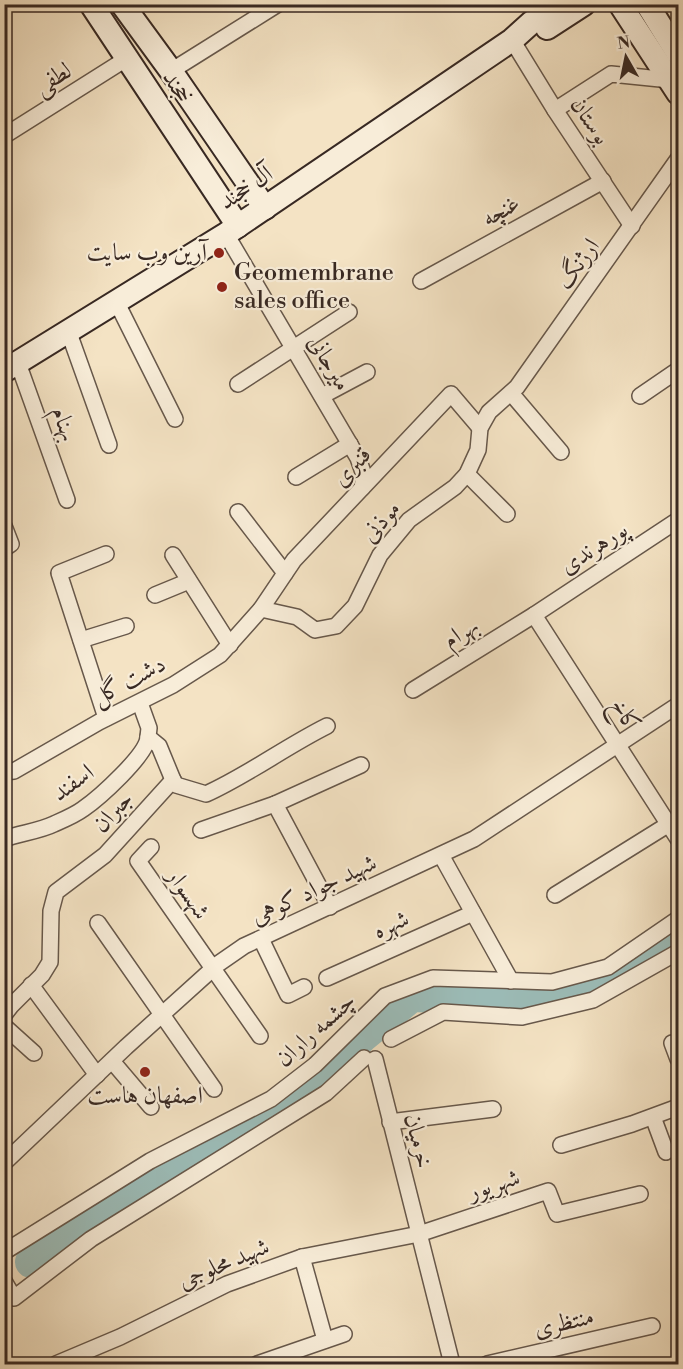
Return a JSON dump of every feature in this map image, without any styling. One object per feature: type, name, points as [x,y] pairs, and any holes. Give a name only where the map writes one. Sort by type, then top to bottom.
[{"type":"street","name":"خجند","points":[[91,4],[219,199],[232,230]]},
{"type":"street","points":[[171,71],[278,4]]},
{"type":"street","name":"آل خجند","points":[[11,367],[232,230],[512,40],[532,22],[558,4]]},
{"type":"street","name":"آل خجند","points":[[512,40],[539,33],[584,4]]},
{"type":"street","points":[[620,4],[674,63]]},
{"type":"street","points":[[647,4],[674,63]]},
{"type":"street","name":"خجند","points":[[129,7],[265,208]]},
{"type":"street","name":"بوستان","points":[[512,40],[555,110],[632,226]]},
{"type":"street","name":"لطفی","points":[[4,136],[126,59]]},
{"type":"street","points":[[555,110],[611,74],[674,63]]},
{"type":"street","name":"ارژنگ","points":[[511,393],[678,159]]},
{"type":"street","points":[[219,199],[227,205],[242,203],[247,195],[245,181]]},
{"type":"street","name":"غنچه","points":[[421,281],[603,181]]},
{"type":"street","name":"میرجانی","points":[[232,230],[294,349],[358,458],[364,475],[362,488]]},
{"type":"street","points":[[117,303],[175,419]]},
{"type":"street","points":[[238,384],[349,312]]},
{"type":"street","points":[[69,333],[109,445]]},
{"type":"street","name":"بهنام","points":[[11,367],[67,500]]},
{"type":"street","points":[[640,396],[678,370]]},
{"type":"street","points":[[322,396],[367,372]]},
{"type":"street","name":"قنبری","points":[[261,609],[294,560],[451,393],[480,428]]},
{"type":"street","points":[[511,393],[561,452]]},
{"type":"street","name":"موذنی","points":[[261,609],[297,617],[315,630],[336,626],[355,606],[380,555],[409,520],[455,487],[467,474],[478,450],[480,428],[489,412],[511,393]]},
{"type":"street","points":[[296,477],[350,444]]},
{"type":"street","points":[[467,474],[507,514]]},
{"type":"street","points":[[238,512],[285,573]]},
{"type":"street","name":"پورهرندی","points":[[534,615],[678,520]]},
{"type":"street","points":[[4,526],[11,544],[4,549]]},
{"type":"street","points":[[106,554],[59,573],[106,718]]},
{"type":"street","points":[[173,555],[230,645]]},
{"type":"street","points":[[154,595],[189,581]]},
{"type":"street","name":"دشت گل","points":[[4,772],[14,771],[106,718],[140,703],[191,673],[230,645],[261,609]]},
{"type":"street","name":"بهرام","points":[[413,690],[534,615]]},
{"type":"street","name":"کاخ","points":[[534,615],[678,839]]},
{"type":"street","points":[[81,640],[126,626]]},
{"type":"street","points":[[140,703],[149,728],[148,737],[159,746],[176,785],[206,794],[235,782],[304,737],[327,726]]},
{"type":"street","name":"شهید جواد کوهی","points":[[4,1163],[162,1015],[244,946],[474,839],[678,705]]},
{"type":"street","name":"اسفند","points":[[4,839],[51,826],[83,809],[135,762],[148,742],[148,737]]},
{"type":"street","points":[[201,830],[275,804],[361,765]]},
{"type":"street","name":"جبران","points":[[4,1015],[42,975],[50,962],[51,911],[56,892],[105,855],[173,780]]},
{"type":"street","points":[[275,804],[330,907]]},
{"type":"street","points":[[555,895],[669,824]]},
{"type":"street","name":"شهسوار","points":[[152,847],[138,861],[214,969]]},
{"type":"street","points":[[441,855],[511,981]]},
{"type":"street","name":"شهره","points":[[327,978],[474,913]]},
{"type":"street","name":"چشمه راران","points":[[4,1252],[150,1161],[271,1099],[315,1065],[385,996],[433,978],[552,982],[608,967],[678,919]]},
{"type":"street","points":[[98,923],[214,1089]]},
{"type":"street","points":[[261,939],[288,995],[304,987]]},
{"type":"street","points":[[391,1039],[443,1012],[522,1017],[593,1000],[678,952]]},
{"type":"street","points":[[214,969],[260,1036]]},
{"type":"street","points":[[31,985],[97,1075]]},
{"type":"street","points":[[4,1026],[34,1053]]},
{"type":"street","points":[[672,1043],[678,1059]]},
{"type":"street","name":"خرمیان","points":[[4,1281],[14,1298],[91,1239],[327,1093],[369,1058],[390,1122],[452,1365]]},
{"type":"street","points":[[112,1061],[151,1107]]},
{"type":"street","points":[[561,1145],[678,1107]]},
{"type":"street","points":[[390,1122],[493,1109]]},
{"type":"street","points":[[653,1117],[666,1152]]},
{"type":"street","name":"شهریور","points":[[419,1234],[548,1191],[557,1214],[640,1194]]},
{"type":"street","name":"شهید محلوجی","points":[[56,1365],[120,1337],[227,1284],[302,1257],[419,1234]]},
{"type":"street","points":[[302,1257],[325,1340]]},
{"type":"street","name":"منتظری","points":[[487,1365],[652,1326]]},
{"type":"street","points":[[257,1365],[344,1334]]},
{"type":"waterway","points":[[31,1262],[133,1192],[275,1110],[329,1070],[362,1037],[412,996],[461,998],[508,1005],[539,1004],[583,992],[678,939]]},
{"type":"place","name":"آرین وب سایت","points":[[219,253]]},
{"type":"place","name":"Geomembrane sales office","points":[[222,287]]},
{"type":"place","name":"اصفهان هاست","points":[[145,1072]]}]
